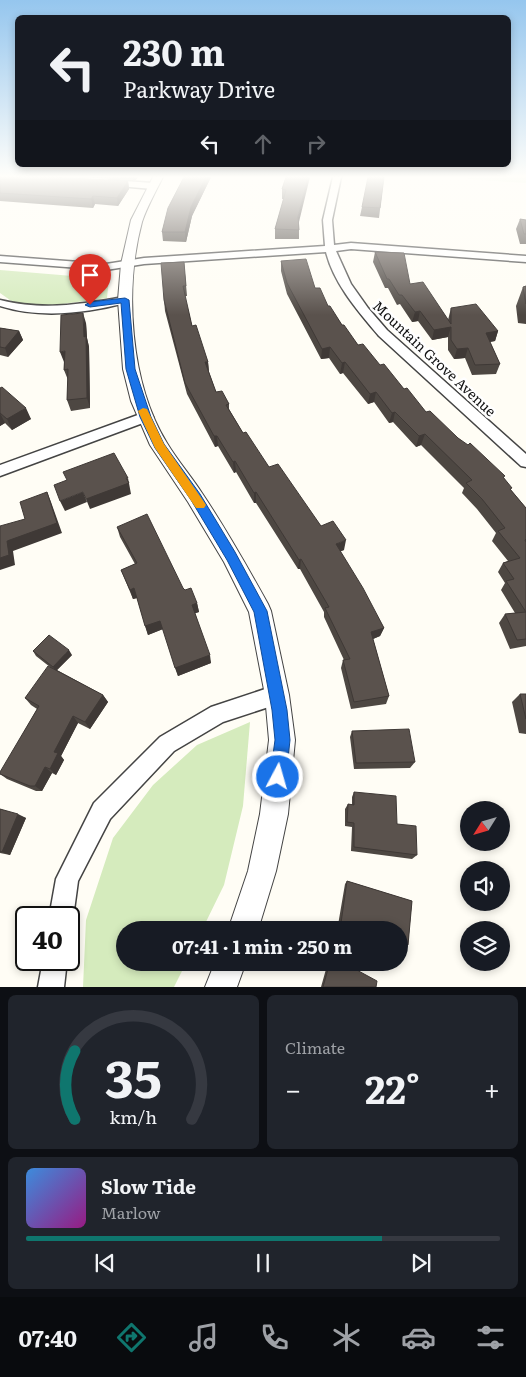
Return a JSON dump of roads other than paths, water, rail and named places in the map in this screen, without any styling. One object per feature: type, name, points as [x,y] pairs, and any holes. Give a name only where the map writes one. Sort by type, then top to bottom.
[{"type":"street","points":[[136,223],[127,264],[125,300],[131,369],[146,417],[159,446],[196,497],[231,556],[260,611],[277,695],[282,740],[274,814],[262,871],[247,921]]},
{"type":"street","name":"Mountain Grove Avenue","points":[[327,223],[330,248],[347,288],[362,310],[383,333],[526,462]]},
{"type":"street","points":[[0,259],[106,267],[351,246],[526,259]]},
{"type":"street","points":[[0,303],[16,309],[37,312],[125,300]]},
{"type":"street","points":[[0,472],[146,417]]},
{"type":"street","points":[[63,906],[66,879],[102,811],[167,744],[218,714],[277,695]]},
{"type":"street","points":[[51,987],[53,971]]},
{"type":"street","points":[[221,987],[227,971]]}]
